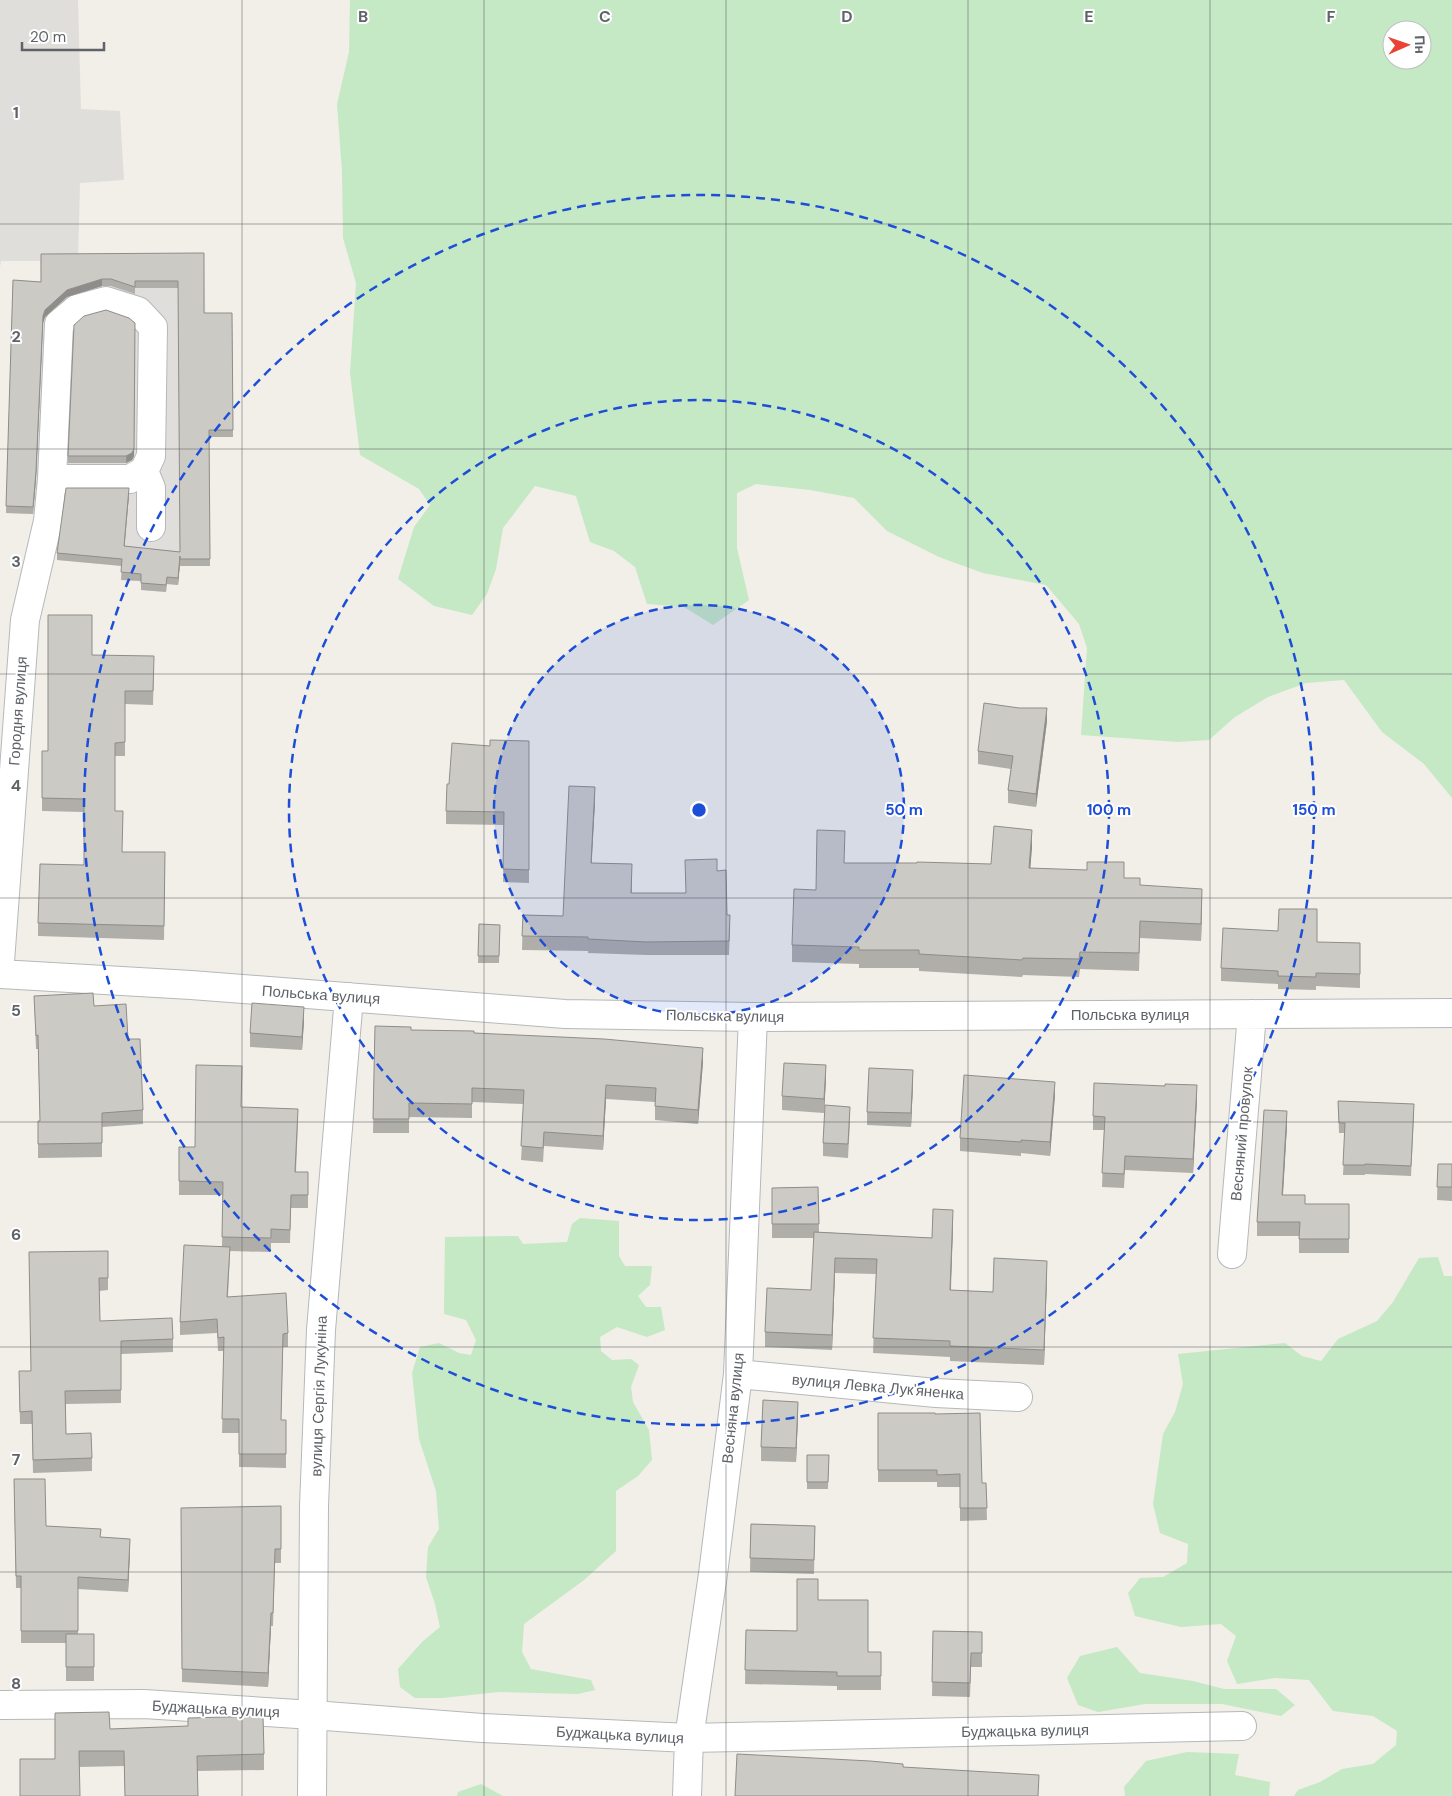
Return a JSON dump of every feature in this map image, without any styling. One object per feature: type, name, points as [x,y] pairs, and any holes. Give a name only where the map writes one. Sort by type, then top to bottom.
[{"type":"street","name":"Городня вулиця","points":[[0,962],[25,620],[48,521],[52,479],[59,324],[77,309],[106,301],[138,311],[153,327],[151,456],[144,471]]},
{"type":"street","points":[[52,479],[130,479],[144,471],[152,488],[151,527]]},
{"type":"street","name":"Польська вулиця","points":[[0,974],[191,985],[566,1014],[753,1017],[1452,1014]]},
{"type":"street","name":"вулиця Сергія Лукуніна","points":[[312,1796],[314,1506],[321,1330],[349,997]]},
{"type":"street","name":"Весняний провулок","points":[[1232,1254],[1252,1014]]},
{"type":"street","name":"Весняна вулиця","points":[[687,1796],[689,1738],[713,1574],[738,1374],[753,1017]]},
{"type":"street","name":"вулиця Левка Лук'яненка","points":[[738,1374],[936,1393],[1018,1398]]},
{"type":"street","name":"Буджацька вулиця","points":[[0,1705],[144,1704],[482,1728],[689,1738],[1242,1726]]},
{"type":"shaded area","points":[[0,0],[78,0],[81,109],[120,111],[124,180],[80,183],[78,261],[204,260],[209,437],[210,566],[180,566],[178,585],[167,584],[166,592],[141,590],[141,581],[121,580],[122,566],[57,560],[61,518],[34,514],[6,513],[13,287],[41,288],[40,261],[1,261],[0,267]]},
{"type":"green space","points":[[350,0],[1452,0],[1452,798],[1424,764],[1382,732],[1344,680],[1306,683],[1268,697],[1235,717],[1209,740],[1178,742],[1081,735],[1087,648],[1079,624],[1046,585],[983,573],[939,557],[887,531],[854,498],[810,490],[756,484],[737,493],[737,548],[749,600],[713,625],[684,607],[647,604],[635,567],[614,551],[590,542],[576,496],[535,486],[503,528],[496,569],[487,594],[472,615],[434,606],[398,579],[414,527],[430,505],[419,489],[360,455],[350,373],[356,283],[343,238],[342,171],[337,104],[349,52]]},
{"type":"green space","points":[[580,1218],[619,1221],[619,1256],[625,1266],[652,1266],[650,1285],[638,1296],[646,1307],[661,1307],[665,1330],[647,1337],[617,1327],[600,1337],[601,1351],[612,1360],[631,1359],[639,1365],[631,1387],[633,1402],[649,1430],[652,1460],[638,1476],[616,1491],[616,1551],[584,1580],[524,1624],[522,1652],[531,1669],[591,1680],[595,1690],[578,1694],[499,1692],[442,1698],[415,1698],[400,1687],[398,1669],[422,1642],[440,1627],[426,1577],[428,1547],[439,1529],[436,1491],[419,1439],[412,1373],[420,1347],[439,1343],[459,1353],[471,1355],[476,1340],[466,1320],[444,1314],[445,1237],[518,1236],[523,1244],[567,1242],[572,1224]]},
{"type":"green space","points":[[1438,1257],[1444,1276],[1452,1276],[1452,1796],[1294,1796],[1298,1790],[1320,1782],[1342,1769],[1373,1764],[1396,1745],[1397,1731],[1373,1716],[1333,1711],[1309,1680],[1275,1678],[1237,1684],[1227,1661],[1236,1636],[1221,1624],[1181,1627],[1135,1616],[1128,1593],[1140,1578],[1163,1577],[1187,1563],[1188,1544],[1160,1533],[1153,1504],[1163,1434],[1175,1412],[1183,1384],[1178,1354],[1285,1343],[1302,1356],[1321,1361],[1338,1339],[1377,1321],[1393,1302],[1419,1258]]},
{"type":"green space","points":[[1117,1647],[1140,1673],[1193,1681],[1224,1689],[1276,1689],[1295,1705],[1281,1716],[1222,1704],[1145,1704],[1098,1712],[1078,1705],[1067,1678],[1080,1656]]},
{"type":"green space","points":[[1187,1752],[1239,1754],[1235,1775],[1270,1782],[1269,1796],[1125,1796],[1124,1787],[1146,1761]]},
{"type":"green space","points":[[481,1784],[503,1796],[457,1796],[458,1792]]},
{"type":"building","points":[[204,253],[204,313],[232,313],[233,430],[209,430],[210,559],[180,559],[180,556],[178,578],[167,577],[166,585],[141,583],[141,574],[121,572],[122,559],[57,553],[66,488],[129,488],[124,546],[180,552],[178,281],[135,281],[135,287],[111,279],[102,279],[67,290],[45,310],[43,316],[33,507],[6,506],[13,280],[41,282],[41,254]]},
{"type":"building","points":[[106,310],[129,318],[135,323],[134,449],[132,453],[126,456],[68,456],[74,325],[84,316]]},
{"type":"building","points":[[48,615],[92,615],[92,655],[154,656],[153,691],[125,691],[125,742],[115,743],[115,811],[123,811],[122,852],[165,852],[164,926],[38,923],[40,864],[84,865],[84,799],[42,798],[42,751],[48,751]]},
{"type":"building","points":[[984,703],[1019,708],[1047,708],[1036,794],[1008,790],[1013,756],[978,751]]},
{"type":"building","points":[[490,740],[529,741],[529,870],[503,869],[504,812],[446,811],[452,743],[490,746]]},
{"type":"building","points":[[569,786],[595,787],[591,863],[632,864],[631,893],[686,893],[685,860],[717,859],[717,871],[726,870],[727,915],[730,915],[729,941],[646,942],[588,939],[588,937],[522,936],[523,915],[563,916]]},
{"type":"building","points":[[994,826],[1032,830],[1029,868],[1087,870],[1087,862],[1124,862],[1124,878],[1140,878],[1140,885],[1202,889],[1201,924],[1140,921],[1139,953],[1080,952],[1079,959],[1023,958],[1022,960],[919,954],[919,950],[859,950],[859,947],[792,945],[794,889],[816,890],[817,830],[845,831],[844,863],[991,864]]},
{"type":"building","points":[[1279,909],[1317,909],[1317,942],[1360,943],[1360,974],[1316,973],[1316,977],[1278,976],[1278,971],[1221,968],[1223,928],[1278,931]]},
{"type":"building","points":[[479,924],[500,925],[499,956],[478,956]]},
{"type":"building","points":[[93,993],[94,1006],[126,1004],[128,1039],[140,1039],[143,1110],[102,1113],[102,1143],[38,1144],[38,1121],[40,1121],[38,1035],[36,1036],[34,996]]},
{"type":"building","points":[[252,1003],[304,1007],[302,1037],[250,1033]]},
{"type":"building","points":[[375,1026],[411,1027],[411,1030],[474,1031],[474,1033],[604,1039],[703,1048],[698,1110],[655,1106],[656,1088],[606,1085],[603,1136],[544,1132],[543,1148],[521,1146],[524,1090],[472,1088],[472,1104],[409,1103],[409,1119],[373,1119]]},
{"type":"building","points":[[784,1063],[826,1065],[824,1099],[782,1096]]},
{"type":"building","points":[[196,1065],[242,1066],[241,1107],[298,1109],[295,1172],[308,1172],[308,1195],[291,1195],[290,1230],[271,1229],[271,1238],[222,1237],[223,1182],[179,1181],[179,1147],[195,1147]]},
{"type":"building","points":[[869,1068],[913,1070],[911,1113],[867,1112]]},
{"type":"building","points":[[964,1075],[1055,1082],[1050,1142],[960,1138]]},
{"type":"building","points":[[1094,1083],[1165,1086],[1165,1084],[1197,1085],[1193,1159],[1125,1156],[1124,1174],[1102,1173],[1105,1117],[1093,1116]]},
{"type":"building","points":[[1338,1101],[1414,1104],[1411,1166],[1343,1165],[1345,1123],[1339,1123]]},
{"type":"building","points":[[825,1105],[850,1107],[848,1144],[823,1143]]},
{"type":"building","points":[[1264,1110],[1287,1111],[1282,1195],[1305,1195],[1305,1204],[1349,1204],[1349,1239],[1299,1239],[1300,1222],[1257,1222]]},
{"type":"building","points":[[1438,1164],[1452,1164],[1452,1187],[1437,1187]]},
{"type":"building","points":[[818,1187],[819,1224],[772,1224],[772,1188]]},
{"type":"building","points":[[933,1209],[953,1210],[950,1290],[993,1292],[994,1258],[1047,1261],[1044,1350],[950,1346],[950,1341],[873,1338],[877,1259],[835,1258],[832,1335],[765,1332],[767,1288],[811,1290],[814,1232],[932,1238]]},
{"type":"building","points":[[184,1245],[230,1247],[227,1297],[286,1293],[288,1333],[283,1334],[281,1420],[286,1420],[286,1454],[239,1454],[239,1419],[222,1419],[224,1337],[218,1338],[217,1319],[180,1322]]},
{"type":"building","points":[[108,1251],[108,1278],[99,1278],[100,1321],[172,1318],[173,1339],[121,1341],[121,1390],[65,1391],[66,1434],[91,1433],[92,1458],[33,1460],[32,1411],[20,1412],[19,1371],[31,1371],[29,1252]]},
{"type":"building","points":[[763,1400],[798,1402],[796,1448],[761,1447]]},
{"type":"building","points":[[878,1413],[980,1413],[982,1483],[986,1483],[987,1508],[960,1508],[960,1474],[937,1475],[937,1470],[878,1470]]},
{"type":"building","points":[[807,1455],[829,1455],[828,1482],[807,1482]]},
{"type":"building","points":[[14,1479],[45,1479],[46,1526],[101,1529],[100,1537],[130,1539],[128,1580],[78,1577],[78,1631],[21,1631],[21,1576],[16,1576]]},
{"type":"building","points":[[281,1506],[281,1549],[275,1549],[273,1613],[271,1613],[268,1673],[182,1669],[181,1508]]},
{"type":"building","points":[[751,1524],[815,1526],[814,1560],[750,1558]]},
{"type":"building","points":[[797,1579],[818,1579],[818,1600],[868,1600],[868,1652],[881,1652],[881,1676],[837,1676],[837,1672],[745,1670],[746,1630],[797,1631]]},
{"type":"building","points":[[933,1631],[982,1632],[982,1653],[971,1653],[970,1683],[932,1682]]},
{"type":"building","points":[[66,1634],[94,1634],[94,1667],[66,1667]]},
{"type":"building","points":[[109,1712],[110,1729],[188,1726],[188,1718],[263,1716],[264,1754],[197,1756],[198,1796],[125,1796],[124,1751],[79,1751],[80,1796],[20,1796],[20,1759],[55,1759],[55,1713]]},
{"type":"building","points":[[737,1754],[870,1761],[903,1764],[903,1767],[1039,1775],[1038,1796],[735,1796]]}]
